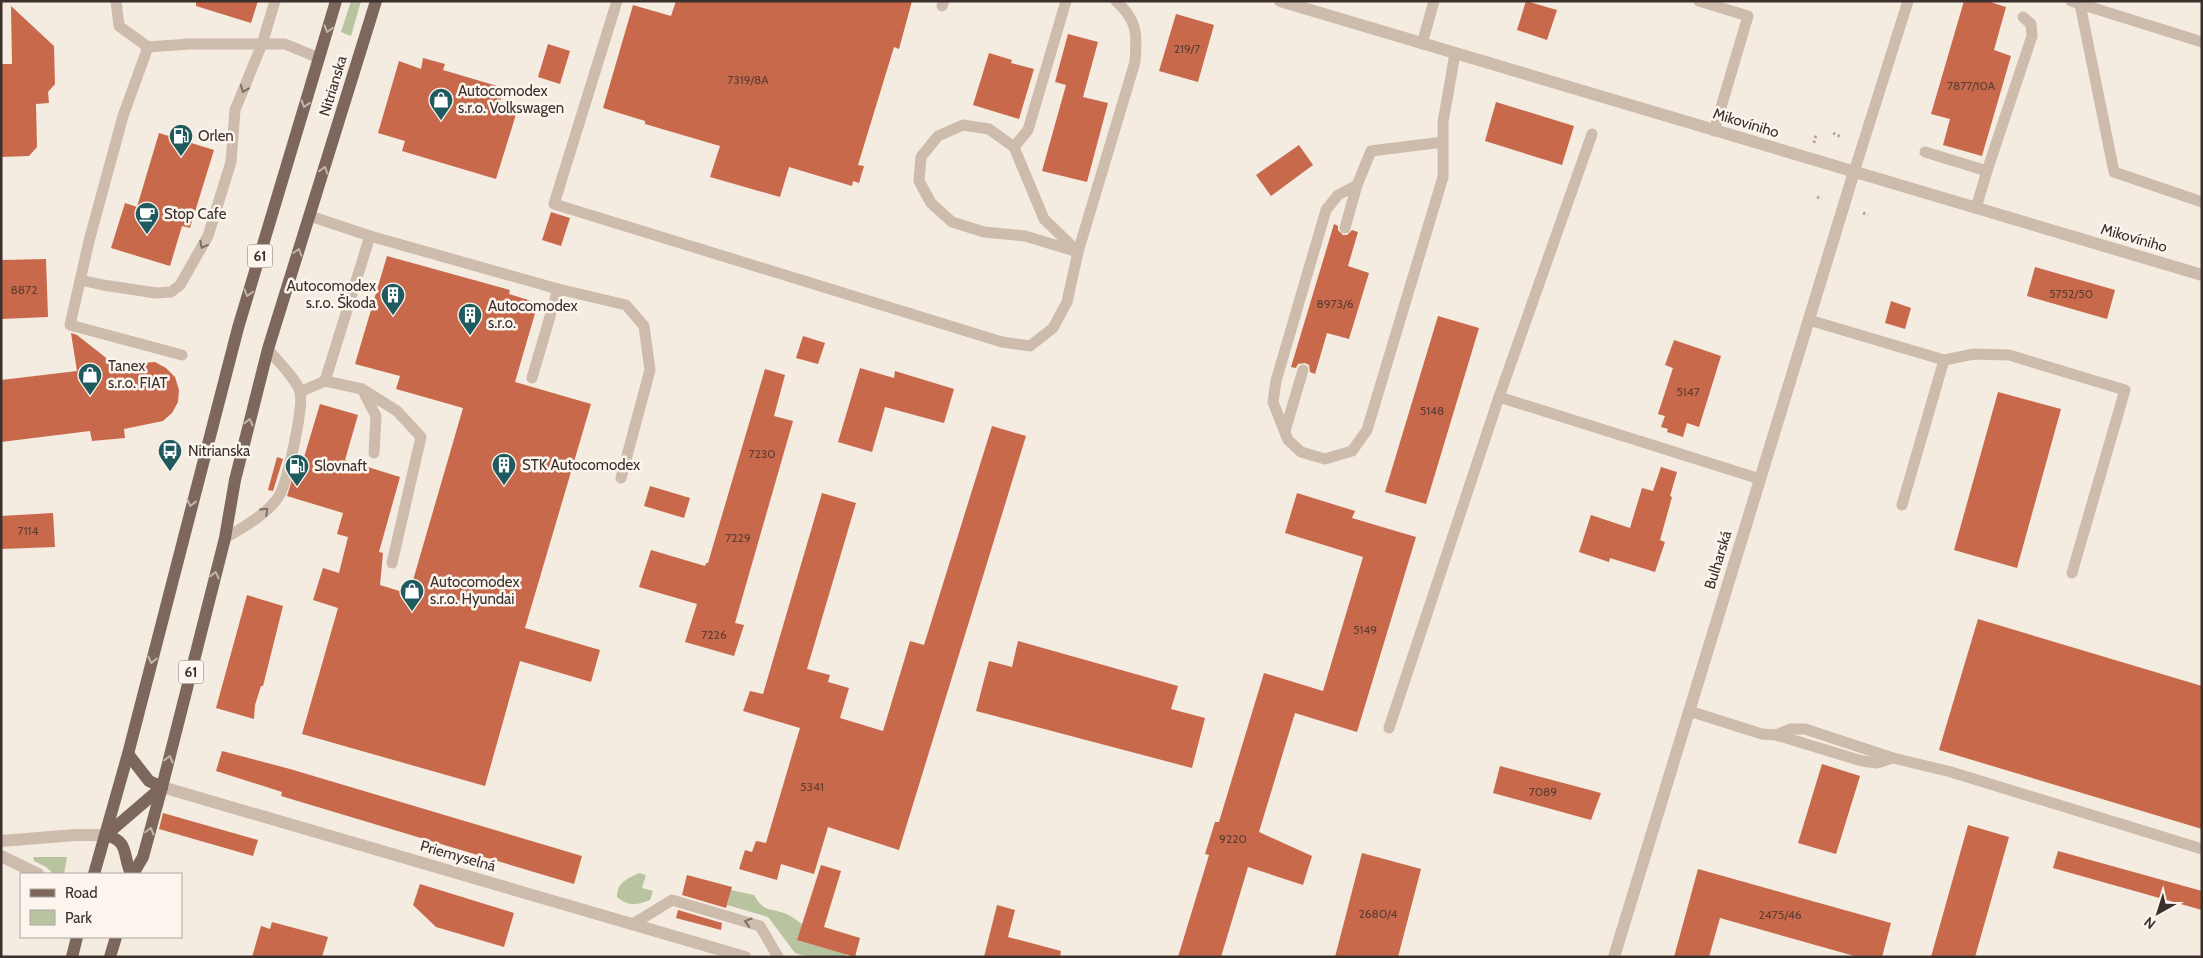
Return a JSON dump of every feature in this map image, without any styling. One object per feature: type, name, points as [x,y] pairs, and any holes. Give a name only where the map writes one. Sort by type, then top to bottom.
[{"type":"main road","name":"Nitrianska","points":[[94,873],[128,754],[238,328],[336,1]]},
{"type":"main road","name":"Nitrianska","points":[[133,873],[143,857],[162,786],[225,538],[234,480],[268,349],[376,1]]},
{"type":"main road","points":[[106,835],[162,786],[149,781],[128,754]]},
{"type":"main road","points":[[106,835],[118,838],[123,846],[132,873]]},
{"type":"main road","points":[[72,957],[77,938]]},
{"type":"main road","points":[[110,957],[116,938]]},
{"type":"street","name":"Mikovíniho","points":[[1280,1],[2202,275]]},
{"type":"street","name":"Bulharská","points":[[1614,957],[1854,172]]},
{"type":"street","name":"Priemyselná","points":[[162,786],[745,957]]},
{"type":"street","points":[[1,841],[75,834],[106,835]]},
{"type":"street","points":[[1,856],[36,873]]},
{"type":"lane","points":[[116,1],[119,26],[148,47],[285,44],[319,58]]},
{"type":"lane","points":[[80,280],[103,286],[156,293],[171,292],[180,285],[208,236],[232,162],[235,110],[262,44],[275,1]]},
{"type":"lane","points":[[617,1],[554,204],[1002,342],[1030,346],[1053,328],[1067,302],[1078,252],[1135,62],[1137,34],[1128,12],[1116,1]]},
{"type":"lane","points":[[1014,147],[1028,130],[1066,1]]},
{"type":"lane","points":[[1422,44],[1434,1]]},
{"type":"lane","points":[[1699,1],[1748,16],[1714,131]]},
{"type":"lane","points":[[1854,172],[1908,1]]},
{"type":"lane","points":[[2202,42],[2076,3],[2114,172],[2202,202]]},
{"type":"lane","points":[[1976,208],[2032,36],[2031,24],[2023,17]]},
{"type":"lane","points":[[148,47],[123,116],[70,325],[182,355]]},
{"type":"lane","points":[[1357,185],[1338,195],[1326,210],[1276,381],[1273,402],[1288,440],[1301,452],[1325,459],[1352,451],[1366,430],[1443,178],[1443,122],[1455,54]]},
{"type":"lane","points":[[963,125],[990,129],[1014,147],[1044,219],[1078,252],[1026,236],[984,232],[952,222],[931,204],[919,181],[921,157],[938,136],[963,125]]},
{"type":"lane","points":[[1389,728],[1499,397],[1592,134]]},
{"type":"lane","points":[[1345,228],[1357,185],[1371,151],[1443,142]]},
{"type":"lane","points":[[1925,152],[1987,171]]},
{"type":"lane","points":[[310,216],[370,236],[558,289],[626,305],[644,326],[650,370],[620,478]]},
{"type":"lane","points":[[325,381],[370,236]]},
{"type":"lane","points":[[532,378],[558,289]]},
{"type":"lane","points":[[1809,320],[1944,360],[1974,354],[2009,355],[2125,390],[2072,573]]},
{"type":"lane","points":[[225,538],[253,522],[279,496],[296,436],[300,392],[294,381],[268,349]]},
{"type":"lane","points":[[1902,505],[1944,360]]},
{"type":"lane","points":[[1284,430],[1303,370]]},
{"type":"lane","points":[[300,392],[325,381],[362,389],[397,411],[422,437],[392,563]]},
{"type":"lane","points":[[362,389],[376,416],[374,452]]},
{"type":"lane","points":[[1499,397],[1760,479]]},
{"type":"lane","points":[[1689,711],[1762,734],[1776,735],[1790,729],[1805,729],[1893,758],[1951,772],[2202,849]]},
{"type":"lane","points":[[633,924],[672,900],[760,926],[778,957]]},
{"type":"path","points":[[1833,133],[1840,137]]},
{"type":"path","points":[[1813,143],[1816,134]]},
{"type":"path","points":[[1817,197],[1822,199]]},
{"type":"path","points":[[1863,213],[1868,215]]},
{"type":"green space","points":[[351,1],[361,1],[351,36],[341,32]]},
{"type":"green space","points":[[33,857],[67,857],[64,873],[53,873],[34,861]]},
{"type":"green space","points":[[639,873],[646,875],[642,888],[653,891],[650,900],[629,904],[617,897],[617,892],[621,884]]},
{"type":"green space","points":[[731,890],[754,895],[763,906],[787,914],[802,924],[798,939],[846,954],[845,957],[808,957],[795,953],[768,917],[727,905]]},
{"type":"building","points":[[196,1],[258,1],[251,23],[196,6]]},
{"type":"building","points":[[676,1],[912,1],[899,49],[894,47],[858,165],[864,166],[859,183],[853,181],[852,186],[789,167],[780,197],[710,177],[720,146],[645,124],[645,121],[603,108],[633,5],[671,16]]},
{"type":"building","points":[[1526,1],[1557,10],[1547,40],[1517,30]]},
{"type":"building","points":[[1964,1],[1987,1],[2006,7],[1994,50],[2011,56],[1982,156],[1943,145],[1950,119],[1931,114]]},
{"type":"building","points":[[11,6],[54,46],[55,84],[48,92],[49,103],[36,104],[37,147],[29,156],[1,157],[1,64],[12,64]]},
{"type":"building","points":[[1176,14],[1214,25],[1198,82],[1159,71]]},
{"type":"building","points":[[1068,34],[1098,42],[1083,97],[1108,103],[1087,182],[1042,171],[1066,85],[1055,82]]},
{"type":"building","points":[[548,44],[570,51],[560,84],[538,77]]},
{"type":"building","points":[[989,53],[1012,60],[1011,63],[1034,69],[1019,119],[973,105]]},
{"type":"building","name":"Autocomodex s.r.o. Volkswagen","points":[[423,58],[445,64],[443,70],[504,88],[500,102],[518,108],[496,179],[402,151],[405,141],[378,133],[399,61],[421,69]]},
{"type":"building","points":[[1496,102],[1574,126],[1562,165],[1485,141]]},
{"type":"building","points":[[159,133],[214,150],[190,228],[182,226],[170,266],[111,248],[125,203],[137,207]]},
{"type":"building","points":[[1299,145],[1313,165],[1271,196],[1256,175]]},
{"type":"building","points":[[551,212],[570,218],[561,246],[542,240]]},
{"type":"building","points":[[1334,224],[1338,226],[1338,230],[1343,235],[1347,235],[1352,230],[1358,232],[1348,266],[1369,273],[1349,339],[1327,333],[1315,374],[1310,372],[1309,365],[1305,363],[1298,364],[1296,368],[1291,367]]},
{"type":"building","points":[[387,256],[510,290],[509,294],[538,303],[515,382],[591,404],[525,628],[600,650],[591,682],[520,661],[485,786],[302,734],[338,608],[313,600],[323,568],[339,573],[348,537],[337,534],[343,513],[287,496],[297,463],[302,464],[320,404],[358,415],[345,460],[400,477],[379,552],[383,553],[380,585],[409,594],[463,408],[396,389],[400,376],[355,364]]},
{"type":"building","points":[[46,259],[48,317],[1,319],[1,260]]},
{"type":"building","points":[[2035,267],[2115,290],[2107,319],[2027,296]]},
{"type":"building","points":[[1891,301],[1911,308],[1905,329],[1885,323]]},
{"type":"building","points":[[1438,316],[1479,328],[1426,504],[1385,492]]},
{"type":"building","name":"Tanex s.r.o. FIAT","points":[[71,333],[77,335],[115,365],[155,362],[166,368],[175,377],[179,390],[178,402],[172,413],[163,421],[124,429],[125,438],[92,441],[90,431],[1,442],[1,380],[77,371]]},
{"type":"building","points":[[803,336],[825,343],[818,364],[796,358]]},
{"type":"building","points":[[1674,340],[1721,356],[1699,427],[1687,423],[1683,437],[1667,432],[1668,429],[1661,427],[1665,416],[1658,414],[1673,368],[1665,365]]},
{"type":"building","points":[[860,368],[894,378],[895,371],[954,389],[944,423],[885,407],[872,452],[838,442]]},
{"type":"building","points":[[765,369],[785,375],[774,416],[793,421],[735,623],[744,625],[734,656],[685,642],[697,604],[639,587],[651,550],[705,566],[708,563]]},
{"type":"building","points":[[1998,392],[2061,409],[2017,568],[1954,550]]},
{"type":"building","points":[[992,426],[1026,436],[899,850],[828,827],[814,874],[781,864],[777,880],[739,869],[745,850],[752,852],[756,841],[766,843],[800,728],[743,711],[750,691],[763,694],[822,493],[856,503],[807,669],[830,675],[828,682],[849,688],[840,718],[883,731],[910,641],[924,645]]},
{"type":"building","points":[[277,457],[283,459],[273,491],[268,490]]},
{"type":"building","points":[[1661,467],[1677,472],[1660,540],[1665,542],[1655,572],[1610,558],[1609,562],[1579,552],[1591,515],[1630,528],[1642,488],[1653,491]]},
{"type":"building","points":[[650,486],[690,498],[684,518],[644,506]]},
{"type":"building","points":[[1297,493],[1355,511],[1352,518],[1416,537],[1357,732],[1295,713],[1259,832],[1312,856],[1303,885],[1248,867],[1221,957],[1178,957],[1209,855],[1205,854],[1215,822],[1219,822],[1264,673],[1323,691],[1363,557],[1285,533]]},
{"type":"building","points":[[53,513],[55,547],[1,549],[1,516]]},
{"type":"building","points":[[247,595],[283,606],[263,686],[261,686],[255,705],[254,719],[216,708]]},
{"type":"building","points":[[1978,619],[2202,686],[2202,829],[1939,750]]},
{"type":"building","points":[[1018,641],[1178,686],[1171,709],[1205,718],[1192,768],[976,711],[989,661],[1012,667]]},
{"type":"building","points":[[222,751],[290,769],[582,856],[574,884],[281,796],[282,792],[216,771]]},
{"type":"building","points":[[1822,764],[1860,776],[1836,854],[1798,843]]},
{"type":"building","points":[[1500,766],[1601,793],[1591,820],[1493,793]]},
{"type":"building","points":[[163,813],[258,840],[253,856],[159,829]]},
{"type":"building","points":[[1968,825],[2009,837],[1975,957],[1931,957]]},
{"type":"building","points":[[2058,851],[2202,891],[2202,910],[2053,868]]},
{"type":"building","points":[[1362,853],[1421,869],[1398,957],[1335,957]]},
{"type":"building","points":[[821,865],[841,871],[824,927],[860,938],[855,957],[797,940]]},
{"type":"building","points":[[1698,869],[1891,923],[1882,957],[1858,957],[1720,918],[1709,957],[1674,957]]},
{"type":"building","points":[[687,875],[732,887],[726,908],[682,895]]},
{"type":"building","points":[[420,884],[514,913],[504,947],[436,927],[413,905]]},
{"type":"building","points":[[997,905],[1015,910],[1008,937],[1061,951],[1060,957],[984,957]]},
{"type":"building","points":[[678,910],[722,923],[721,930],[676,918]]},
{"type":"building","points":[[272,922],[328,937],[322,957],[252,957],[261,926],[270,929]]},
{"type":"place","name":"Autocomodex s.r.o. Volkswagen","points":[[441,121]]},
{"type":"place","name":"Orlen","points":[[181,157]]},
{"type":"place","name":"Stop Cafe","points":[[147,235]]},
{"type":"place","name":"Autocomodex s.r.o. Škoda","points":[[393,316]]},
{"type":"place","name":"Autocomodex s.r.o.","points":[[470,336]]},
{"type":"place","name":"Tanex s.r.o. FIAT","points":[[90,396]]},
{"type":"place","name":"Nitrianska","points":[[170,472]]},
{"type":"place","name":"STK Autocomodex","points":[[504,486]]},
{"type":"place","name":"Slovnaft","points":[[297,487]]},
{"type":"place","name":"Autocomodex s.r.o. Hyundai","points":[[412,612]]}]
